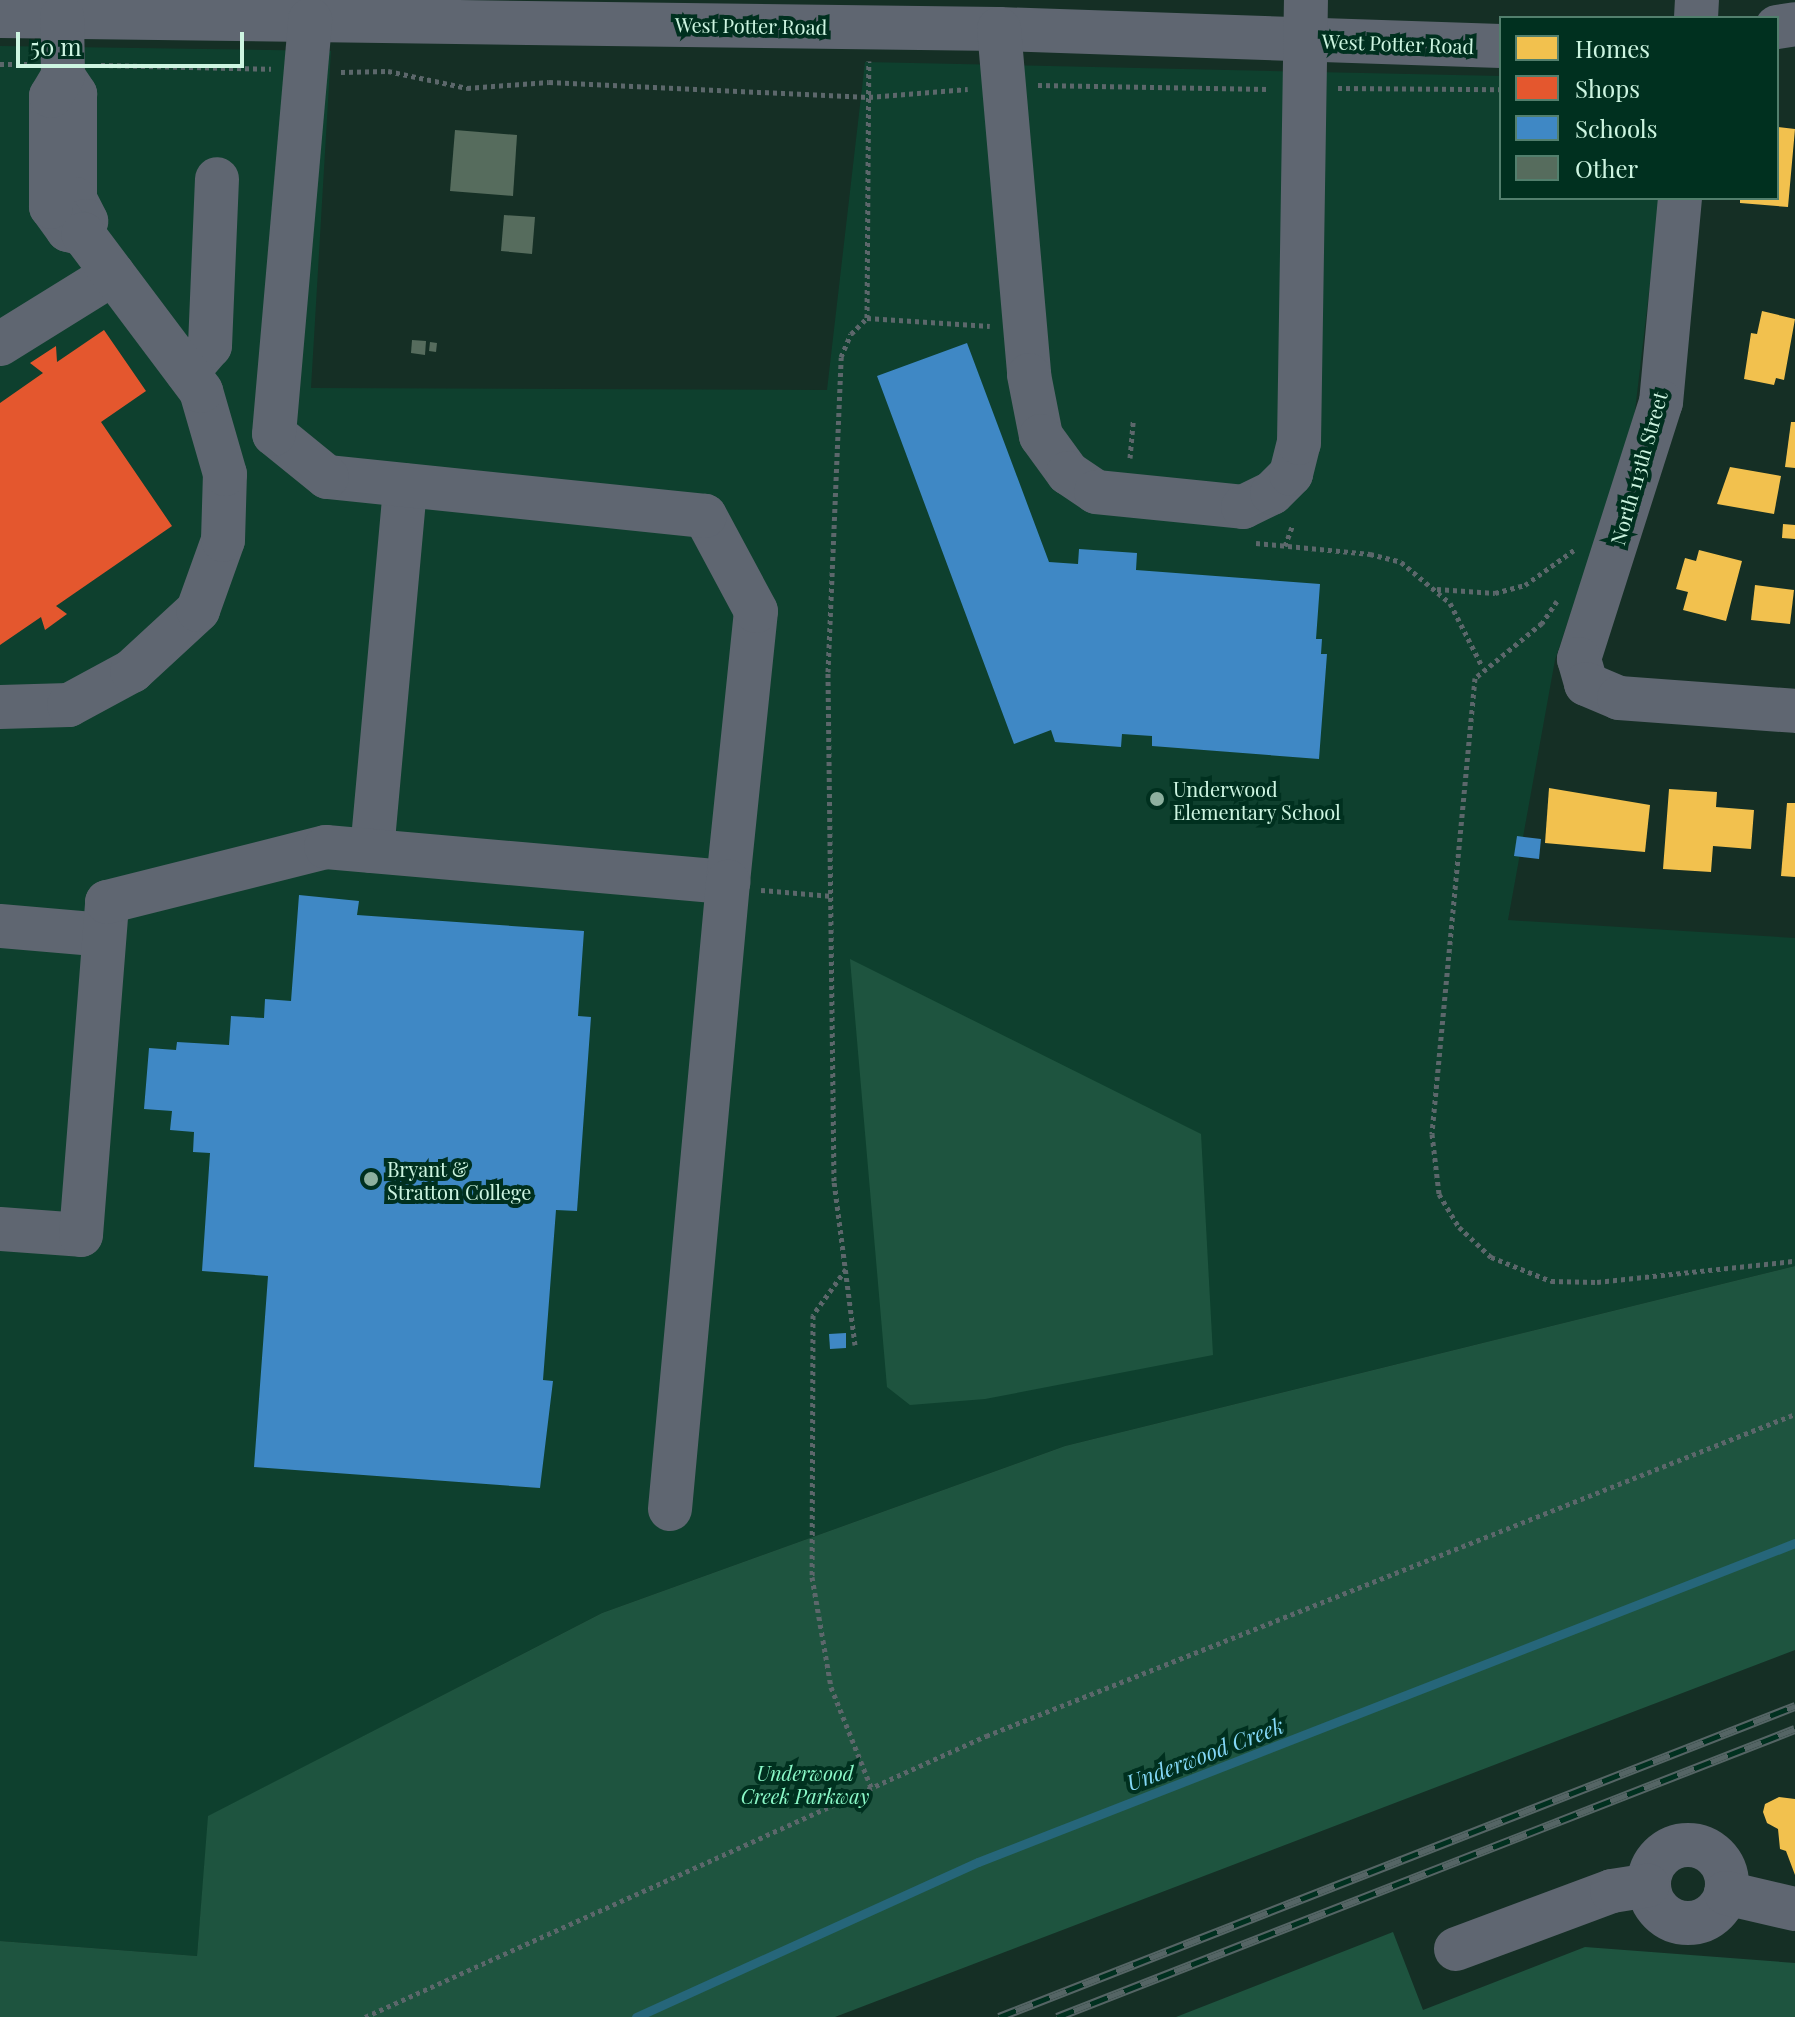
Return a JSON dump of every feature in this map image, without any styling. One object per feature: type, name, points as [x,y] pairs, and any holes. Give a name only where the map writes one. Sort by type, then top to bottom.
[{"type":"street","name":"West Potter Road","points":[[0,16],[999,29],[1305,20],[1499,46]]},
{"type":"street","points":[[0,707],[69,705],[132,671],[198,610],[223,540],[225,474],[201,391],[83,234],[68,230],[51,207],[51,96],[62,70],[62,17]]},
{"type":"street","points":[[274,434],[310,20]]},
{"type":"street","points":[[999,29],[1029,375],[1041,436],[1068,473],[1096,492],[1243,507],[1272,493],[1291,474],[1299,443],[1305,20]]},
{"type":"street","points":[[187,372],[210,346],[217,179]]},
{"type":"street","name":"North 113th Street","points":[[1680,200],[1661,402],[1579,659],[1586,684],[1619,698],[1795,711]]},
{"type":"street","points":[[0,344],[113,274]]},
{"type":"street","points":[[214,436],[274,434],[327,477],[705,516],[756,611],[670,1509]]},
{"type":"street","points":[[372,851],[405,485]]},
{"type":"street","points":[[0,1229],[81,1235],[107,902],[326,847],[728,884]]},
{"type":"street","points":[[0,926],[104,935]]},
{"type":"street","points":[[1694,1845],[1719,1860],[1726,1893],[1714,1914],[1681,1923],[1660,1913],[1648,1885],[1651,1869],[1666,1852],[1694,1845]]},
{"type":"street","points":[[1456,1949],[1612,1891],[1648,1885]]},
{"type":"street","points":[[1726,1893],[1795,1909]]},
{"type":"path","points":[[855,1345],[834,1181],[832,476],[841,357],[851,334],[867,318],[869,27]]},
{"type":"path","points":[[0,64],[62,70],[388,71],[467,88],[549,82],[869,97],[1006,86],[1499,89]]},
{"type":"path","points":[[1435,589],[1495,593],[1525,585],[1551,571],[1580,543],[1571,568]]},
{"type":"path","points":[[1562,593],[1542,623],[1475,678],[1432,1134],[1439,1194],[1459,1227],[1491,1257],[1551,1281],[1597,1282],[1795,1261]]},
{"type":"path","points":[[728,884],[832,896]]},
{"type":"path","points":[[846,1269],[813,1315],[812,1577],[831,1687],[871,1787]]},
{"type":"path","points":[[365,2017],[871,1787],[1206,1646],[1795,1414]]},
{"type":"shaded area","points":[[0,46],[331,51],[311,388],[827,390],[865,62],[1499,76],[1499,200],[1660,200],[1633,428],[1555,660],[1508,920],[1795,938],[1795,1266],[1065,1446],[602,1613],[209,1816],[197,1956],[0,1941]]},
{"type":"green space","points":[[850,959],[1201,1134],[1213,1355],[985,1399],[910,1405],[887,1387]]},
{"type":"green space","name":"Underwood Creek Parkway","points":[[1795,1266],[1795,1650],[835,2017],[0,2017],[0,1941],[197,1956],[208,1816],[602,1613],[1065,1446]]},
{"type":"green space","points":[[1393,1932],[1423,2010],[1585,1947],[1795,1963],[1795,2017],[1176,2017]]},
{"type":"building: Homes","points":[[1779,127],[1795,129],[1788,207],[1740,203],[1740,200],[1779,200]]},
{"type":"building: Homes","points":[[1762,311],[1795,319],[1784,380],[1776,378],[1774,385],[1744,379],[1751,333],[1757,334]]},
{"type":"building: Homes","points":[[1791,422],[1795,422],[1795,468],[1785,467]]},
{"type":"building: Homes","points":[[1730,467],[1781,476],[1774,514],[1717,504]]},
{"type":"building: Homes","points":[[1783,524],[1795,525],[1795,539],[1782,538]]},
{"type":"building: Homes","points":[[1699,550],[1742,561],[1726,621],[1683,610],[1688,592],[1676,589],[1685,558],[1696,561]]},
{"type":"building: Homes","points":[[1755,585],[1794,590],[1790,624],[1751,620]]},
{"type":"building: Homes","points":[[1549,788],[1650,805],[1645,852],[1545,843]]},
{"type":"building: Homes","points":[[1669,789],[1717,792],[1716,807],[1754,810],[1751,849],[1713,846],[1711,872],[1663,869]]},
{"type":"building: Homes","points":[[1787,803],[1795,803],[1795,877],[1781,876]]},
{"type":"building: Homes","points":[[1779,1797],[1795,1799],[1795,1875],[1786,1851],[1780,1849],[1778,1829],[1767,1823],[1763,1812],[1765,1804]]},
{"type":"building: Shops","points":[[104,330],[146,391],[101,422],[172,526],[56,606],[67,614],[45,630],[41,617],[0,645],[0,403],[43,373],[30,363],[56,346],[57,362]]},
{"type":"building: Schools","points":[[967,343],[1049,562],[1078,564],[1079,549],[1137,553],[1136,570],[1320,584],[1316,639],[1322,639],[1321,654],[1327,654],[1319,759],[1152,746],[1152,736],[1122,734],[1121,747],[1055,742],[1051,730],[1014,744],[877,376]]},
{"type":"building: Schools","points":[[1517,836],[1541,839],[1539,859],[1514,856]]},
{"type":"building: Schools","points":[[299,895],[359,901],[357,915],[584,931],[578,1016],[591,1017],[577,1211],[556,1210],[543,1380],[553,1381],[540,1488],[254,1467],[268,1276],[202,1271],[210,1153],[193,1152],[194,1132],[170,1130],[172,1111],[144,1109],[149,1048],[176,1050],[177,1042],[229,1045],[231,1016],[264,1018],[265,999],[291,1001]]},
{"type":"building: Schools","points":[[846,1333],[846,1348],[830,1349],[829,1334]]},
{"type":"building: Other","points":[[455,130],[517,135],[513,196],[450,191]]},
{"type":"building: Other","points":[[504,215],[535,217],[532,254],[501,251]]},
{"type":"building: Other","points":[[412,340],[426,341],[425,355],[411,353]]},
{"type":"building: Other","points":[[430,342],[437,343],[436,352],[429,351]]},
{"type":"waterway","name":"Underwood Creek","points":[[636,2017],[978,1862],[1795,1543]]},
{"type":"railway","points":[[999,2017],[1795,1706]]},
{"type":"railway","points":[[1057,2017],[1795,1729]]},
{"type":"place","name":"Underwood Elementary School","points":[[1157,799]]},
{"type":"place","name":"Bryant & Stratton College","points":[[371,1179]]}]
